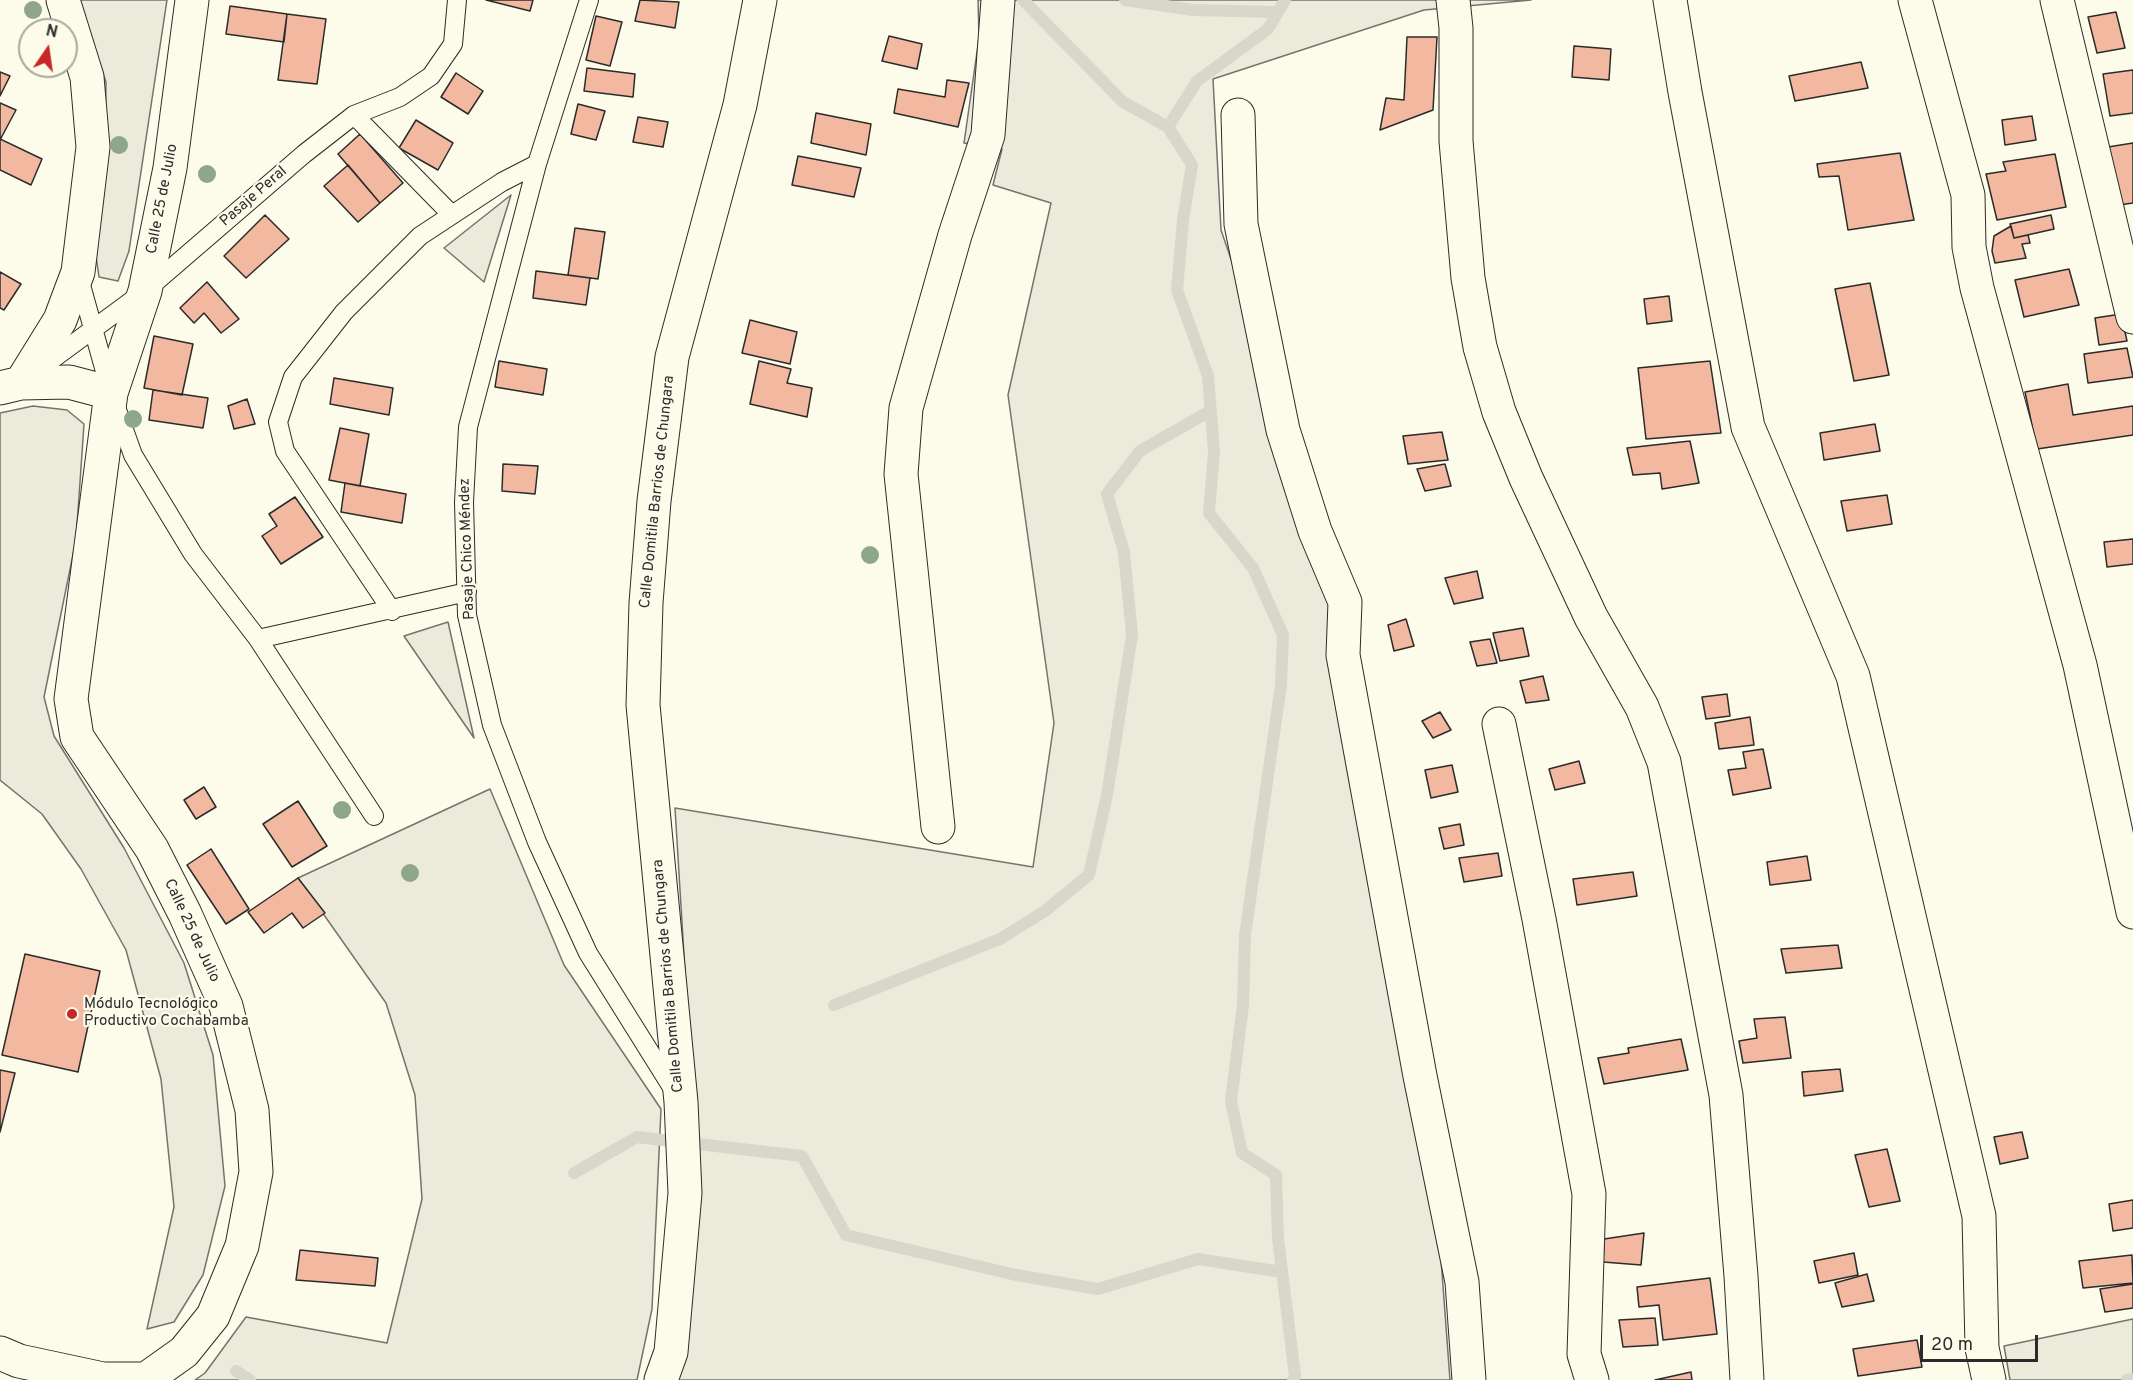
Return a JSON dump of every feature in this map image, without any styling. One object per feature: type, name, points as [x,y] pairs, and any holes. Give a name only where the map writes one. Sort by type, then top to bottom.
[{"type":"street","points":[[10,385],[60,320],[78,272],[93,147],[87,77],[63,0]]},
{"type":"street","name":"Calle 25 de Julio","points":[[0,1353],[19,1361],[103,1379],[146,1379],[184,1352],[213,1316],[242,1246],[256,1172],[252,1110],[226,1006],[185,914],[152,849],[77,737],[71,699],[111,393],[145,291],[171,168],[192,0]]},
{"type":"street","name":"Calle Domitila Barrios de Chungara","points":[[661,1380],[671,1352],[685,1193],[681,1101],[643,705],[646,603],[654,501],[672,357],[740,105],[760,0]]},
{"type":"street","points":[[938,827],[930,731],[915,630],[902,463],[906,408],[955,235],[988,135],[998,0]]},
{"type":"street","points":[[1453,0],[1456,28],[1456,141],[1468,278],[1480,347],[1499,412],[1526,478],[1591,617],[1642,707],[1664,762],[1726,1095],[1742,1276],[1747,1380]]},
{"type":"street","points":[[1670,0],[1748,427],[1853,676],[1973,1193],[1978,1216],[1982,1348],[1989,1380]]},
{"type":"street","points":[[1915,0],[1968,195],[1968,247],[1977,288],[2080,665],[2133,912]]},
{"type":"street","points":[[2057,0],[2133,316]]},
{"type":"street","points":[[1238,115],[1241,224],[1283,430],[1315,531],[1345,602],[1342,655],[1420,1076],[1462,1282],[1469,1380]]},
{"type":"street","points":[[10,385],[69,382],[111,393]]},
{"type":"street","points":[[1499,724],[1539,919],[1589,1194],[1584,1354],[1592,1380]]},
{"type":"lane","name":"Pasaje Peral","points":[[10,385],[145,291],[304,154],[354,115],[400,97],[431,76],[453,44],[457,0]]},
{"type":"lane","name":"Pasaje Chico Méndez","points":[[589,0],[537,164],[468,427],[464,502],[467,615],[492,725],[537,842],[588,953],[681,1101]]},
{"type":"lane","points":[[354,115],[452,215]]},
{"type":"lane","points":[[392,611],[285,451],[278,422],[293,377],[344,312],[420,236],[502,182],[537,164]]},
{"type":"lane","points":[[78,272],[111,393],[133,455],[193,554],[258,639],[374,816]]},
{"type":"lane","points":[[258,639],[392,611],[467,592]]},
{"type":"shaded area","points":[[78,0],[167,0],[129,251],[118,281],[99,277],[96,256],[105,155],[106,82]]},
{"type":"shaded area","points":[[978,0],[1531,0],[1424,10],[1213,79],[1221,230],[1267,364],[1323,573],[1439,1232],[1450,1380],[678,1380],[697,1168],[675,808],[1033,867],[1054,723],[1008,395],[1051,203],[993,185],[1002,149],[964,143],[979,38]]},
{"type":"shaded area","points":[[511,195],[484,282],[444,248]]},
{"type":"shaded area","points":[[33,406],[67,410],[84,424],[76,540],[44,697],[54,736],[124,848],[184,963],[213,1055],[225,1186],[203,1275],[174,1322],[147,1329],[174,1207],[161,1079],[126,950],[81,869],[42,814],[0,780],[0,413]]},
{"type":"shaded area","points":[[448,622],[474,738],[404,636]]},
{"type":"shaded area","points":[[490,789],[564,965],[661,1109],[652,1309],[637,1380],[195,1380],[205,1373],[246,1317],[387,1343],[422,1199],[415,1095],[386,1003],[298,878]]},
{"type":"shaded area","points":[[2133,1319],[2133,1380],[2010,1380],[2004,1346]]},
{"type":"building","points":[[486,0],[533,0],[530,11]]},
{"type":"building","points":[[640,0],[679,2],[675,28],[635,21]]},
{"type":"building","points":[[230,6],[287,14],[284,42],[226,34]]},
{"type":"building","points":[[2116,12],[2125,48],[2097,53],[2088,17]]},
{"type":"building","points":[[287,14],[326,19],[317,84],[278,80]]},
{"type":"building","points":[[596,16],[622,22],[610,66],[586,60]]},
{"type":"building","points":[[889,36],[922,44],[917,69],[882,61]]},
{"type":"building","points":[[1407,37],[1437,37],[1433,110],[1380,130],[1386,98],[1404,100]]},
{"type":"building","points":[[1574,46],[1611,49],[1609,80],[1572,77]]},
{"type":"building","points":[[1861,62],[1868,88],[1795,101],[1789,76]]},
{"type":"building","points":[[587,68],[635,74],[633,97],[584,91]]},
{"type":"building","points":[[2133,70],[2133,113],[2110,116],[2103,74]]},
{"type":"building","points":[[0,72],[10,76],[0,96]]},
{"type":"building","points":[[456,73],[483,91],[468,114],[441,97]]},
{"type":"building","points":[[947,80],[969,83],[958,127],[894,113],[898,89],[945,97]]},
{"type":"building","points":[[0,103],[16,110],[0,140]]},
{"type":"building","points":[[578,104],[605,111],[596,140],[571,134]]},
{"type":"building","points":[[816,113],[871,124],[866,155],[811,143]]},
{"type":"building","points":[[2032,116],[2036,140],[2005,145],[2002,120]]},
{"type":"building","points":[[638,117],[668,122],[663,147],[633,142]]},
{"type":"building","points":[[416,120],[453,143],[438,170],[399,148]]},
{"type":"building","points":[[360,134],[403,183],[380,203],[338,154]]},
{"type":"building","points":[[0,139],[42,159],[31,185],[0,170]]},
{"type":"building","points":[[2133,143],[2133,203],[2119,205],[2108,147]]},
{"type":"building","points":[[1900,153],[1914,220],[1848,230],[1839,176],[1819,177],[1817,164]]},
{"type":"building","points":[[2055,154],[2066,207],[1997,220],[1986,174],[2006,171],[2003,162]]},
{"type":"building","points":[[798,156],[861,168],[854,197],[792,185]]},
{"type":"building","points":[[348,165],[380,203],[358,222],[324,186]]},
{"type":"building","points":[[265,215],[289,239],[246,278],[224,256]]},
{"type":"building","points":[[2051,215],[2054,229],[2014,238],[2010,224]]},
{"type":"building","points":[[2011,226],[2014,238],[2028,235],[2030,243],[2022,244],[2026,258],[1995,263],[1992,251],[1994,236]]},
{"type":"building","points":[[575,228],[605,232],[598,279],[568,275]]},
{"type":"building","points":[[2069,269],[2079,305],[2024,317],[2015,280]]},
{"type":"building","points":[[536,271],[590,278],[586,305],[533,298]]},
{"type":"building","points":[[0,272],[21,284],[4,310],[0,308]]},
{"type":"building","points":[[207,282],[239,319],[221,333],[204,313],[194,323],[180,308]]},
{"type":"building","points":[[1870,283],[1889,375],[1854,381],[1835,289]]},
{"type":"building","points":[[1669,296],[1672,321],[1647,324],[1644,299]]},
{"type":"building","points":[[2121,314],[2127,341],[2099,345],[2095,318]]},
{"type":"building","points":[[750,320],[797,332],[790,364],[742,353]]},
{"type":"building","points":[[154,336],[193,344],[182,395],[144,388]]},
{"type":"building","points":[[2127,348],[2133,377],[2088,383],[2084,354]]},
{"type":"building","points":[[499,361],[547,369],[543,395],[495,387]]},
{"type":"building","points":[[759,361],[791,369],[787,383],[812,388],[807,417],[750,404]]},
{"type":"building","points":[[1710,361],[1721,433],[1646,439],[1638,368]]},
{"type":"building","points":[[334,378],[393,388],[389,415],[330,404]]},
{"type":"building","points":[[2068,384],[2073,415],[2133,406],[2133,435],[2037,449],[2025,392]]},
{"type":"building","points":[[153,390],[208,398],[203,428],[149,420]]},
{"type":"building","points":[[247,399],[255,424],[234,429],[228,406]]},
{"type":"building","points":[[1875,424],[1880,451],[1824,460],[1820,433]]},
{"type":"building","points":[[340,428],[369,434],[360,486],[329,480]]},
{"type":"building","points":[[1442,432],[1448,460],[1408,464],[1403,436]]},
{"type":"building","points":[[1690,441],[1699,483],[1662,489],[1660,473],[1633,475],[1627,448]]},
{"type":"building","points":[[503,464],[538,466],[535,494],[502,491]]},
{"type":"building","points":[[1445,464],[1451,486],[1425,491],[1417,469]]},
{"type":"building","points":[[345,483],[406,494],[402,523],[341,512]]},
{"type":"building","points":[[1887,495],[1892,524],[1847,531],[1841,501]]},
{"type":"building","points":[[295,497],[323,537],[281,564],[262,536],[277,526],[269,514]]},
{"type":"building","points":[[2133,539],[2133,564],[2107,567],[2104,542]]},
{"type":"building","points":[[1477,571],[1483,598],[1454,604],[1445,578]]},
{"type":"building","points":[[1406,619],[1414,646],[1394,651],[1388,625]]},
{"type":"building","points":[[1523,628],[1529,656],[1500,661],[1493,633]]},
{"type":"building","points":[[1490,639],[1497,663],[1477,666],[1470,642]]},
{"type":"building","points":[[1543,676],[1549,700],[1526,703],[1520,681]]},
{"type":"building","points":[[1727,694],[1730,716],[1706,719],[1702,697]]},
{"type":"building","points":[[1440,712],[1451,730],[1433,738],[1422,721]]},
{"type":"building","points":[[1750,717],[1754,745],[1719,749],[1715,723]]},
{"type":"building","points":[[1763,749],[1771,788],[1733,795],[1728,770],[1746,768],[1743,752]]},
{"type":"building","points":[[1579,761],[1585,783],[1555,790],[1549,769]]},
{"type":"building","points":[[1452,765],[1458,792],[1431,798],[1425,770]]},
{"type":"building","points":[[204,787],[216,807],[196,819],[184,800]]},
{"type":"building","points":[[298,801],[327,846],[292,867],[263,824]]},
{"type":"building","points":[[1460,824],[1464,845],[1444,849],[1439,828]]},
{"type":"building","points":[[211,849],[249,909],[226,924],[187,865]]},
{"type":"building","points":[[1498,853],[1502,876],[1464,882],[1459,858]]},
{"type":"building","points":[[1807,856],[1811,880],[1770,885],[1767,862]]},
{"type":"building","points":[[1633,872],[1637,896],[1577,905],[1573,879]]},
{"type":"building","points":[[298,878],[325,913],[303,928],[292,913],[264,933],[248,912]]},
{"type":"building","points":[[1838,945],[1842,968],[1786,973],[1781,949]]},
{"type":"building","points":[[25,954],[100,971],[78,1072],[2,1055]]},
{"type":"building","points":[[1785,1017],[1791,1058],[1743,1063],[1739,1041],[1757,1038],[1754,1019]]},
{"type":"building","points":[[1681,1039],[1688,1070],[1604,1084],[1598,1058],[1629,1053],[1628,1048]]},
{"type":"building","points":[[1840,1069],[1843,1091],[1804,1096],[1802,1072]]},
{"type":"building","points":[[0,1070],[15,1073],[0,1132]]},
{"type":"building","points":[[2022,1132],[2028,1158],[2000,1164],[1994,1137]]},
{"type":"building","points":[[1887,1149],[1900,1201],[1869,1207],[1855,1155]]},
{"type":"building","points":[[2133,1200],[2133,1228],[2113,1231],[2109,1204]]},
{"type":"building","points":[[1644,1233],[1641,1265],[1603,1262],[1604,1239]]},
{"type":"building","points":[[300,1250],[378,1258],[375,1286],[296,1280]]},
{"type":"building","points":[[1854,1253],[1858,1275],[1819,1283],[1814,1261]]},
{"type":"building","points":[[2132,1255],[2133,1283],[2083,1288],[2079,1261]]},
{"type":"building","points":[[1867,1274],[1874,1301],[1842,1307],[1835,1283]]},
{"type":"building","points":[[1710,1278],[1717,1334],[1663,1340],[1659,1305],[1639,1307],[1637,1287]]},
{"type":"building","points":[[2133,1284],[2133,1308],[2105,1312],[2100,1289]]},
{"type":"building","points":[[1655,1318],[1658,1345],[1623,1347],[1619,1320]]},
{"type":"building","points":[[1917,1340],[1922,1367],[1858,1376],[1853,1349]]},
{"type":"building","points":[[1691,1372],[1692,1380],[1655,1380]]},
{"type":"waterway","points":[[1023,0],[1123,102],[1168,127],[1192,165],[1183,220],[1177,290],[1208,376],[1214,452],[1209,513],[1253,568],[1283,635],[1281,685],[1245,935],[1243,1005],[1231,1101],[1242,1153],[1276,1175],[1278,1239],[1295,1376],[1293,1380]]},
{"type":"waterway","points":[[1125,0],[1193,10],[1277,12]]},
{"type":"waterway","points":[[1168,127],[1197,81],[1268,29],[1285,0]]},
{"type":"waterway","points":[[834,1005],[1000,939],[1045,911],[1089,875],[1107,795],[1132,635],[1124,552],[1107,494],[1140,451],[1210,411]]},
{"type":"waterway","points":[[574,1173],[637,1137],[802,1156],[846,1235],[1016,1275],[1098,1289],[1198,1259],[1282,1272]]},
{"type":"waterway","points":[[236,1371],[250,1380]]},
{"type":"waterway","points":[[2127,1380],[2133,1379]]},
{"type":"place","name":"Módulo Tecnológico Productivo Cochabamba","points":[[72,1014]]}]
